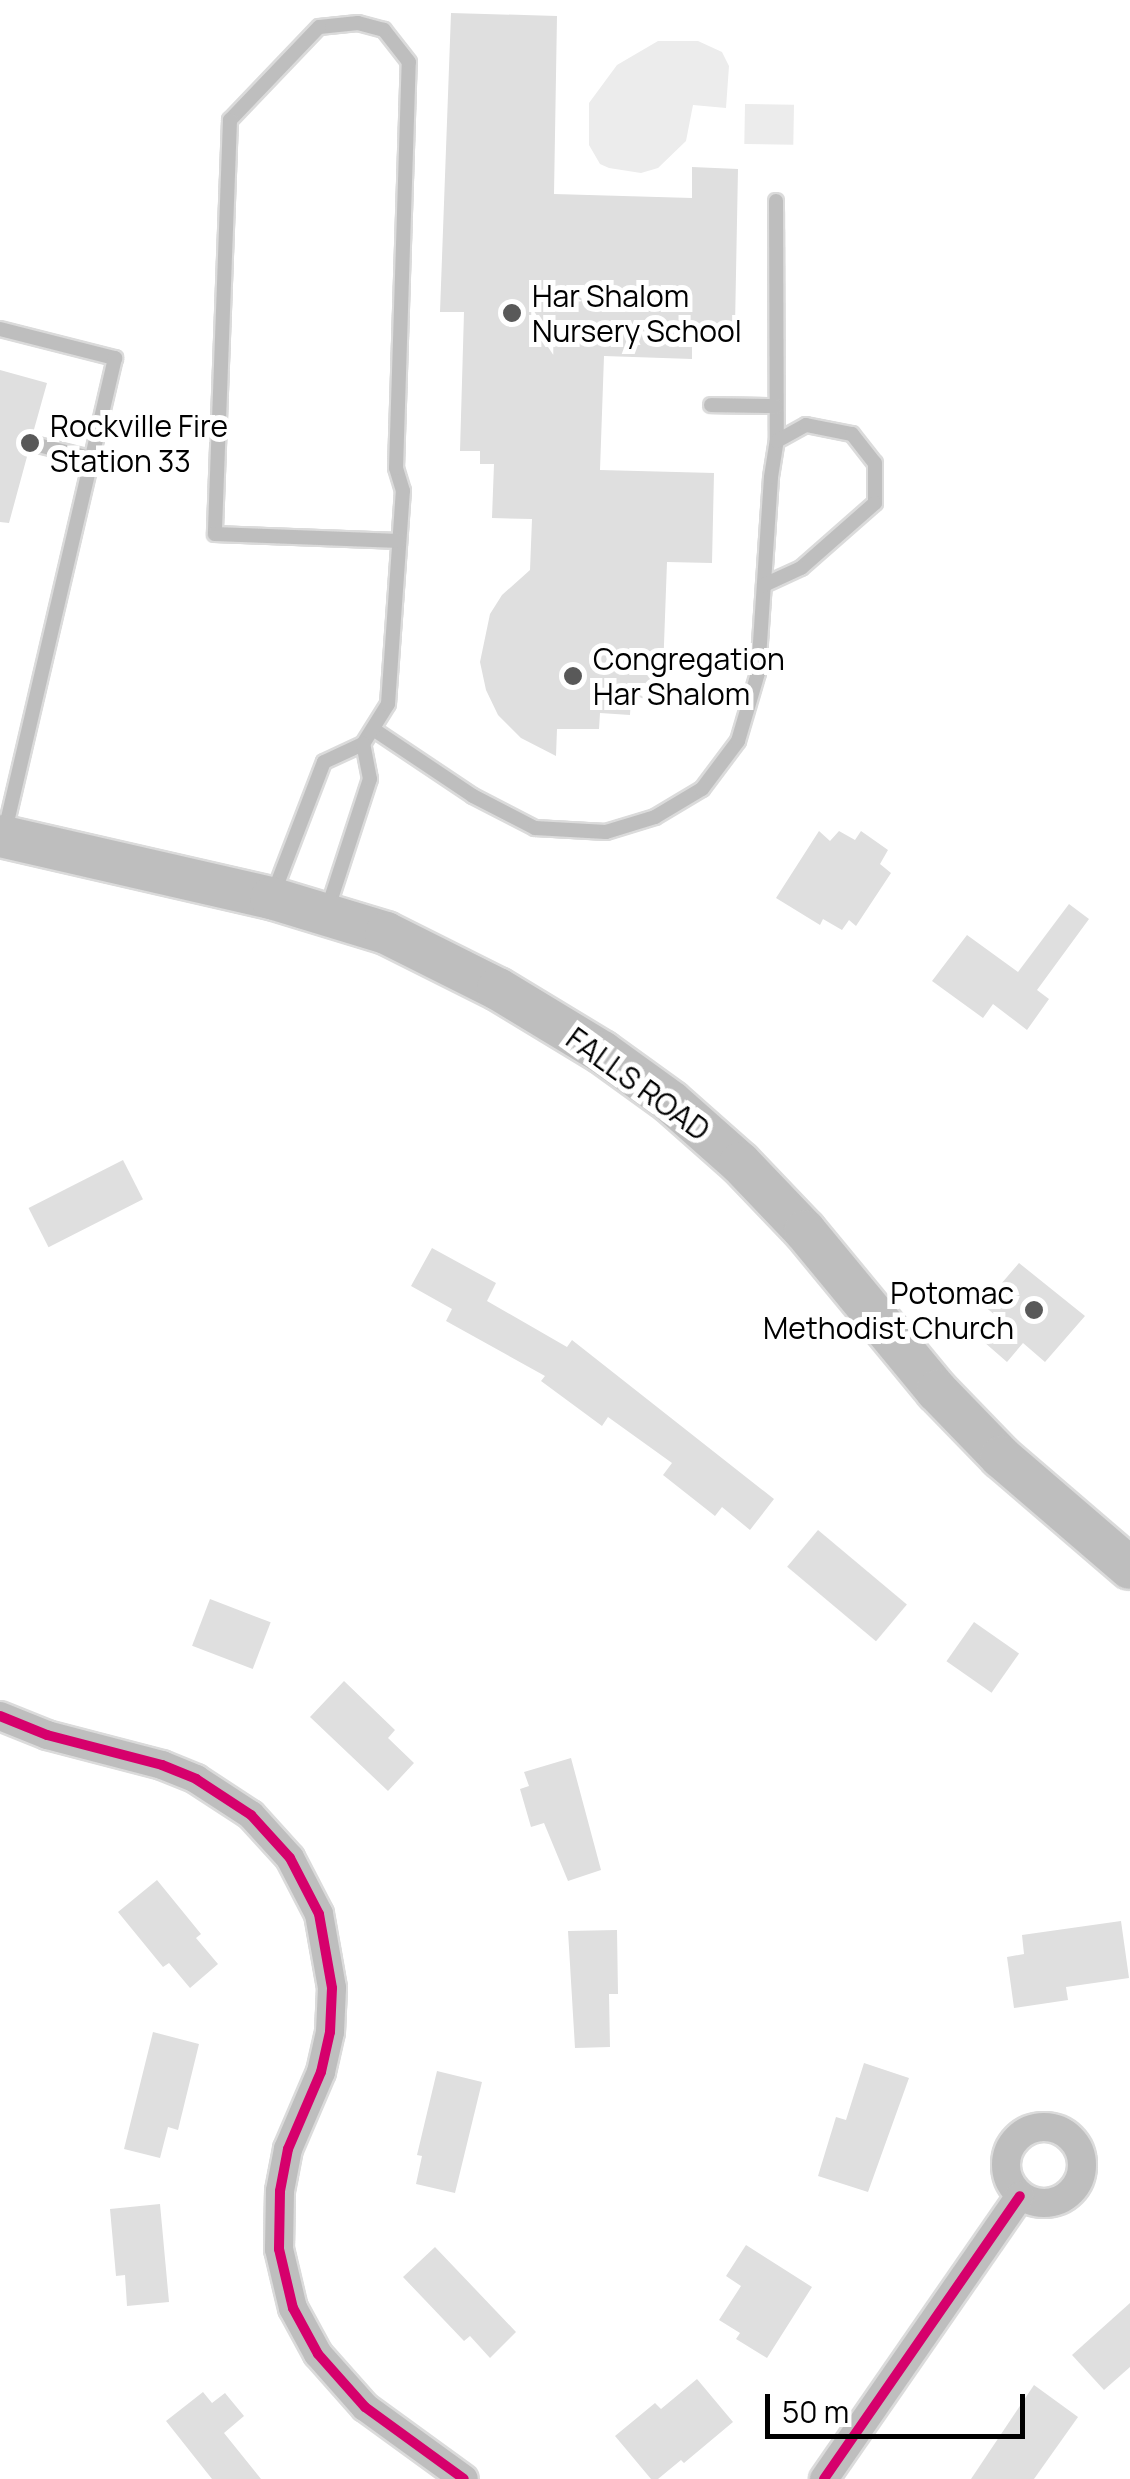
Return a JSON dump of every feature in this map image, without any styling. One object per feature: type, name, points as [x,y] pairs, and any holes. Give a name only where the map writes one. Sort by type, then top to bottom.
[{"type":"main road","name":"FALLS ROAD","points":[[1,842],[272,898],[386,933],[498,989],[602,1052],[670,1102],[740,1163],[805,1231],[937,1391],[1001,1458],[1130,1568]]},
{"type":"street","points":[[0,1716],[47,1735],[162,1765],[196,1779],[251,1815],[290,1858],[319,1914],[332,1988],[330,2032],[321,2072],[288,2149],[280,2191],[279,2250],[293,2308],[318,2354],[352,2394],[464,2479]]},
{"type":"street","points":[[824,2479],[1020,2196]]},
{"type":"lane","points":[[272,898],[324,762],[363,744],[388,704],[400,541],[403,491],[396,468],[409,62],[384,30],[358,23],[319,26],[230,120],[215,534],[400,541]]},
{"type":"lane","points":[[373,729],[473,796],[535,828],[606,832],[655,817],[702,790],[738,741],[758,673],[777,441],[776,201]]},
{"type":"lane","points":[[0,328],[114,358],[1,842]]},
{"type":"lane","points":[[711,405],[776,406]]},
{"type":"lane","points":[[764,585],[801,568],[875,503],[875,462],[852,434],[806,425],[777,441]]},
{"type":"lane","points":[[30,443],[90,458]]},
{"type":"lane","points":[[326,914],[370,779],[363,744]]},
{"type":"shaded area","points":[[658,41],[698,41],[722,52],[729,66],[726,108],[693,105],[686,141],[658,168],[641,173],[609,168],[600,164],[589,145],[589,103],[617,65]]},
{"type":"shaded area","points":[[745,104],[794,105],[793,145],[744,144]]},
{"type":"building","points":[[451,13],[557,16],[554,194],[692,198],[692,167],[738,169],[735,326],[692,325],[692,359],[604,356],[600,470],[714,473],[712,563],[667,562],[662,699],[631,698],[630,715],[600,713],[599,729],[557,729],[556,756],[521,738],[498,715],[486,690],[480,662],[490,614],[502,595],[530,570],[532,519],[492,518],[494,464],[480,464],[480,451],[460,451],[464,312],[440,312]]},
{"type":"building","points":[[0,370],[47,383],[33,433],[20,440],[28,453],[9,523],[0,522]]},
{"type":"building","points":[[819,831],[830,841],[839,831],[855,840],[861,831],[888,850],[880,864],[891,873],[856,926],[849,920],[842,930],[823,919],[820,925],[776,898]]},
{"type":"building","points":[[1069,904],[1089,919],[1037,990],[1049,999],[1027,1030],[993,1004],[983,1018],[932,981],[967,935],[1018,972]]},
{"type":"building","points":[[123,1160],[143,1199],[49,1247],[29,1208]]},
{"type":"building","points":[[432,1248],[496,1283],[487,1301],[567,1347],[572,1340],[774,1499],[750,1530],[722,1507],[715,1516],[663,1475],[672,1463],[608,1417],[602,1426],[541,1381],[545,1376],[446,1321],[452,1309],[411,1286]]},
{"type":"building","name":"Potomac Methodist Church","points":[[1019,1263],[1085,1316],[1045,1362],[1023,1343],[1007,1362],[984,1342],[1002,1321],[983,1305]]},
{"type":"building","points":[[818,1530],[907,1605],[876,1641],[787,1567]]},
{"type":"building","points":[[210,1599],[271,1622],[253,1669],[192,1646]]},
{"type":"building","points":[[974,1622],[1019,1654],[992,1693],[946,1661]]},
{"type":"building","points":[[344,1681],[395,1730],[388,1738],[414,1763],[388,1791],[310,1717]]},
{"type":"building","points":[[571,1758],[601,1870],[568,1881],[544,1823],[531,1827],[520,1789],[529,1786],[524,1772]]},
{"type":"building","points":[[157,1880],[201,1934],[196,1938],[218,1964],[190,1988],[169,1963],[163,1967],[118,1912]]},
{"type":"building","points":[[1121,1921],[1129,1978],[1066,1987],[1068,2000],[1014,2008],[1007,1957],[1024,1954],[1022,1935]]},
{"type":"building","points":[[617,1930],[618,1994],[609,1994],[610,2047],[575,2048],[568,1931]]},
{"type":"building","points":[[153,2032],[199,2044],[178,2130],[168,2127],[160,2158],[124,2149]]},
{"type":"building","points":[[864,2063],[909,2078],[868,2192],[818,2176],[836,2117],[846,2120]]},
{"type":"building","points":[[437,2071],[482,2082],[455,2193],[416,2184],[422,2156],[417,2155]]},
{"type":"building","points":[[160,2204],[169,2302],[127,2306],[125,2275],[116,2276],[110,2209]]},
{"type":"building","points":[[746,2245],[812,2287],[767,2358],[736,2339],[740,2333],[719,2320],[741,2286],[726,2276]]},
{"type":"building","points":[[435,2247],[516,2332],[490,2358],[470,2336],[464,2341],[403,2277]]},
{"type":"building","points":[[1130,2303],[1130,2367],[1104,2390],[1072,2355]]},
{"type":"building","points":[[697,2379],[733,2422],[684,2463],[681,2460],[658,2479],[651,2479],[615,2436],[655,2403],[661,2409]]},
{"type":"building","points":[[1034,2385],[1078,2417],[1034,2479],[971,2479]]},
{"type":"building","points":[[203,2392],[212,2403],[225,2393],[244,2416],[224,2433],[261,2479],[212,2479],[166,2421]]},
{"type":"cycle path","points":[[0,1716],[47,1735],[162,1765],[196,1779],[251,1815],[290,1858],[319,1914],[332,1988],[330,2032],[321,2072],[288,2149],[280,2191],[279,2249],[293,2308],[318,2354],[365,2407],[464,2479]]},
{"type":"cycle path","points":[[824,2479],[1020,2196]]},
{"type":"place","name":"Har Shalom Nursery School","points":[[512,313]]},
{"type":"place","name":"Rockville Fire Station 33","points":[[30,443]]},
{"type":"place","name":"Congregation Har Shalom","points":[[573,676]]},
{"type":"place","name":"Potomac Methodist Church","points":[[1034,1310]]}]
